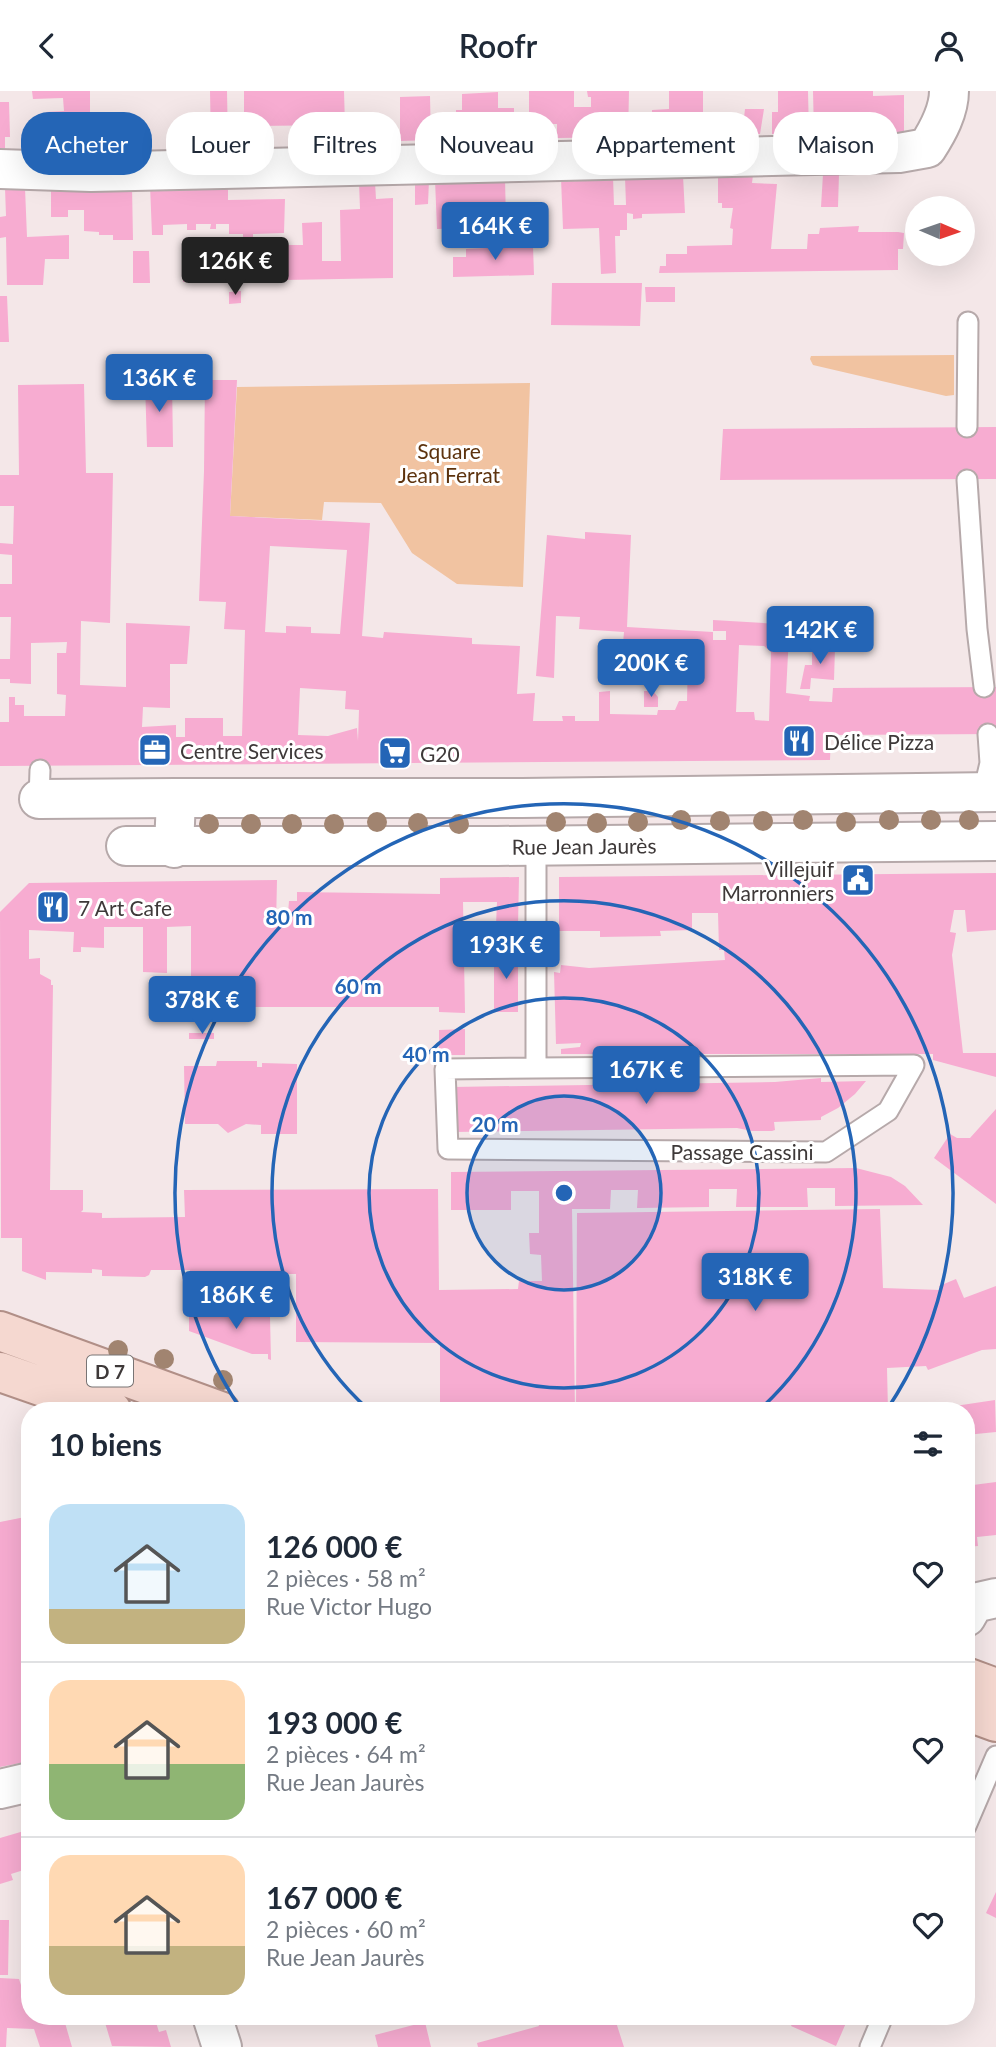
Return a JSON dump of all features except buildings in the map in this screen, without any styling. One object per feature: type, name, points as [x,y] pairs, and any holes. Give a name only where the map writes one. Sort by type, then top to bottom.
[{"type":"main road","name":"D 7","points":[[0,1331],[195,1402]]},
{"type":"main road","name":"D 7","points":[[0,1372],[86,1402]]},
{"type":"main road","points":[[975,1680],[996,1688]]},
{"type":"main road","points":[[975,1714],[996,1722]]},
{"type":"street","points":[[0,169],[105,171],[899,153],[927,148],[939,131],[949,98],[948,91]]},
{"type":"street","points":[[40,785],[176,798],[989,793]]},
{"type":"street","points":[[174,848],[176,798]]},
{"type":"street","points":[[513,798],[515,845]]},
{"type":"street","name":"Rue Jean Jaurès","points":[[125,846],[174,848],[996,841]]},
{"type":"street","points":[[975,1603],[996,1598]]},
{"type":"street","points":[[0,1789],[21,1785]]},
{"type":"street","points":[[215,2025],[222,2047]]},
{"type":"lane","points":[[967,427],[968,322]]},
{"type":"lane","points":[[967,479],[977,629],[984,687]]},
{"type":"lane","points":[[988,734],[989,793]]},
{"type":"lane","points":[[515,845],[536,865],[536,1068]]},
{"type":"lane","name":"Passage Cassini","points":[[914,1065],[888,1111],[826,1152],[449,1149],[445,1069],[536,1068],[914,1065]]},
{"type":"lane","points":[[975,1805],[996,1756]]},
{"type":"lane","points":[[870,2047],[879,2025]]},
{"type":"green space","points":[[954,355],[954,395],[946,396],[813,365],[810,359],[811,356]]},
{"type":"green space","name":"Square Jean Ferrat","points":[[530,383],[523,587],[457,584],[412,553],[381,503],[324,502],[322,520],[230,516],[237,387]]},
{"type":"place","name":"Délice Pizza","points":[[799,741]]},
{"type":"place","name":"Centre Services","points":[[155,750]]},
{"type":"place","name":"G20","points":[[395,753]]},
{"type":"place","name":"Villejuif Marronniers","points":[[858,880]]},
{"type":"place","name":"7 Art Cafe","points":[[53,907]]}]
